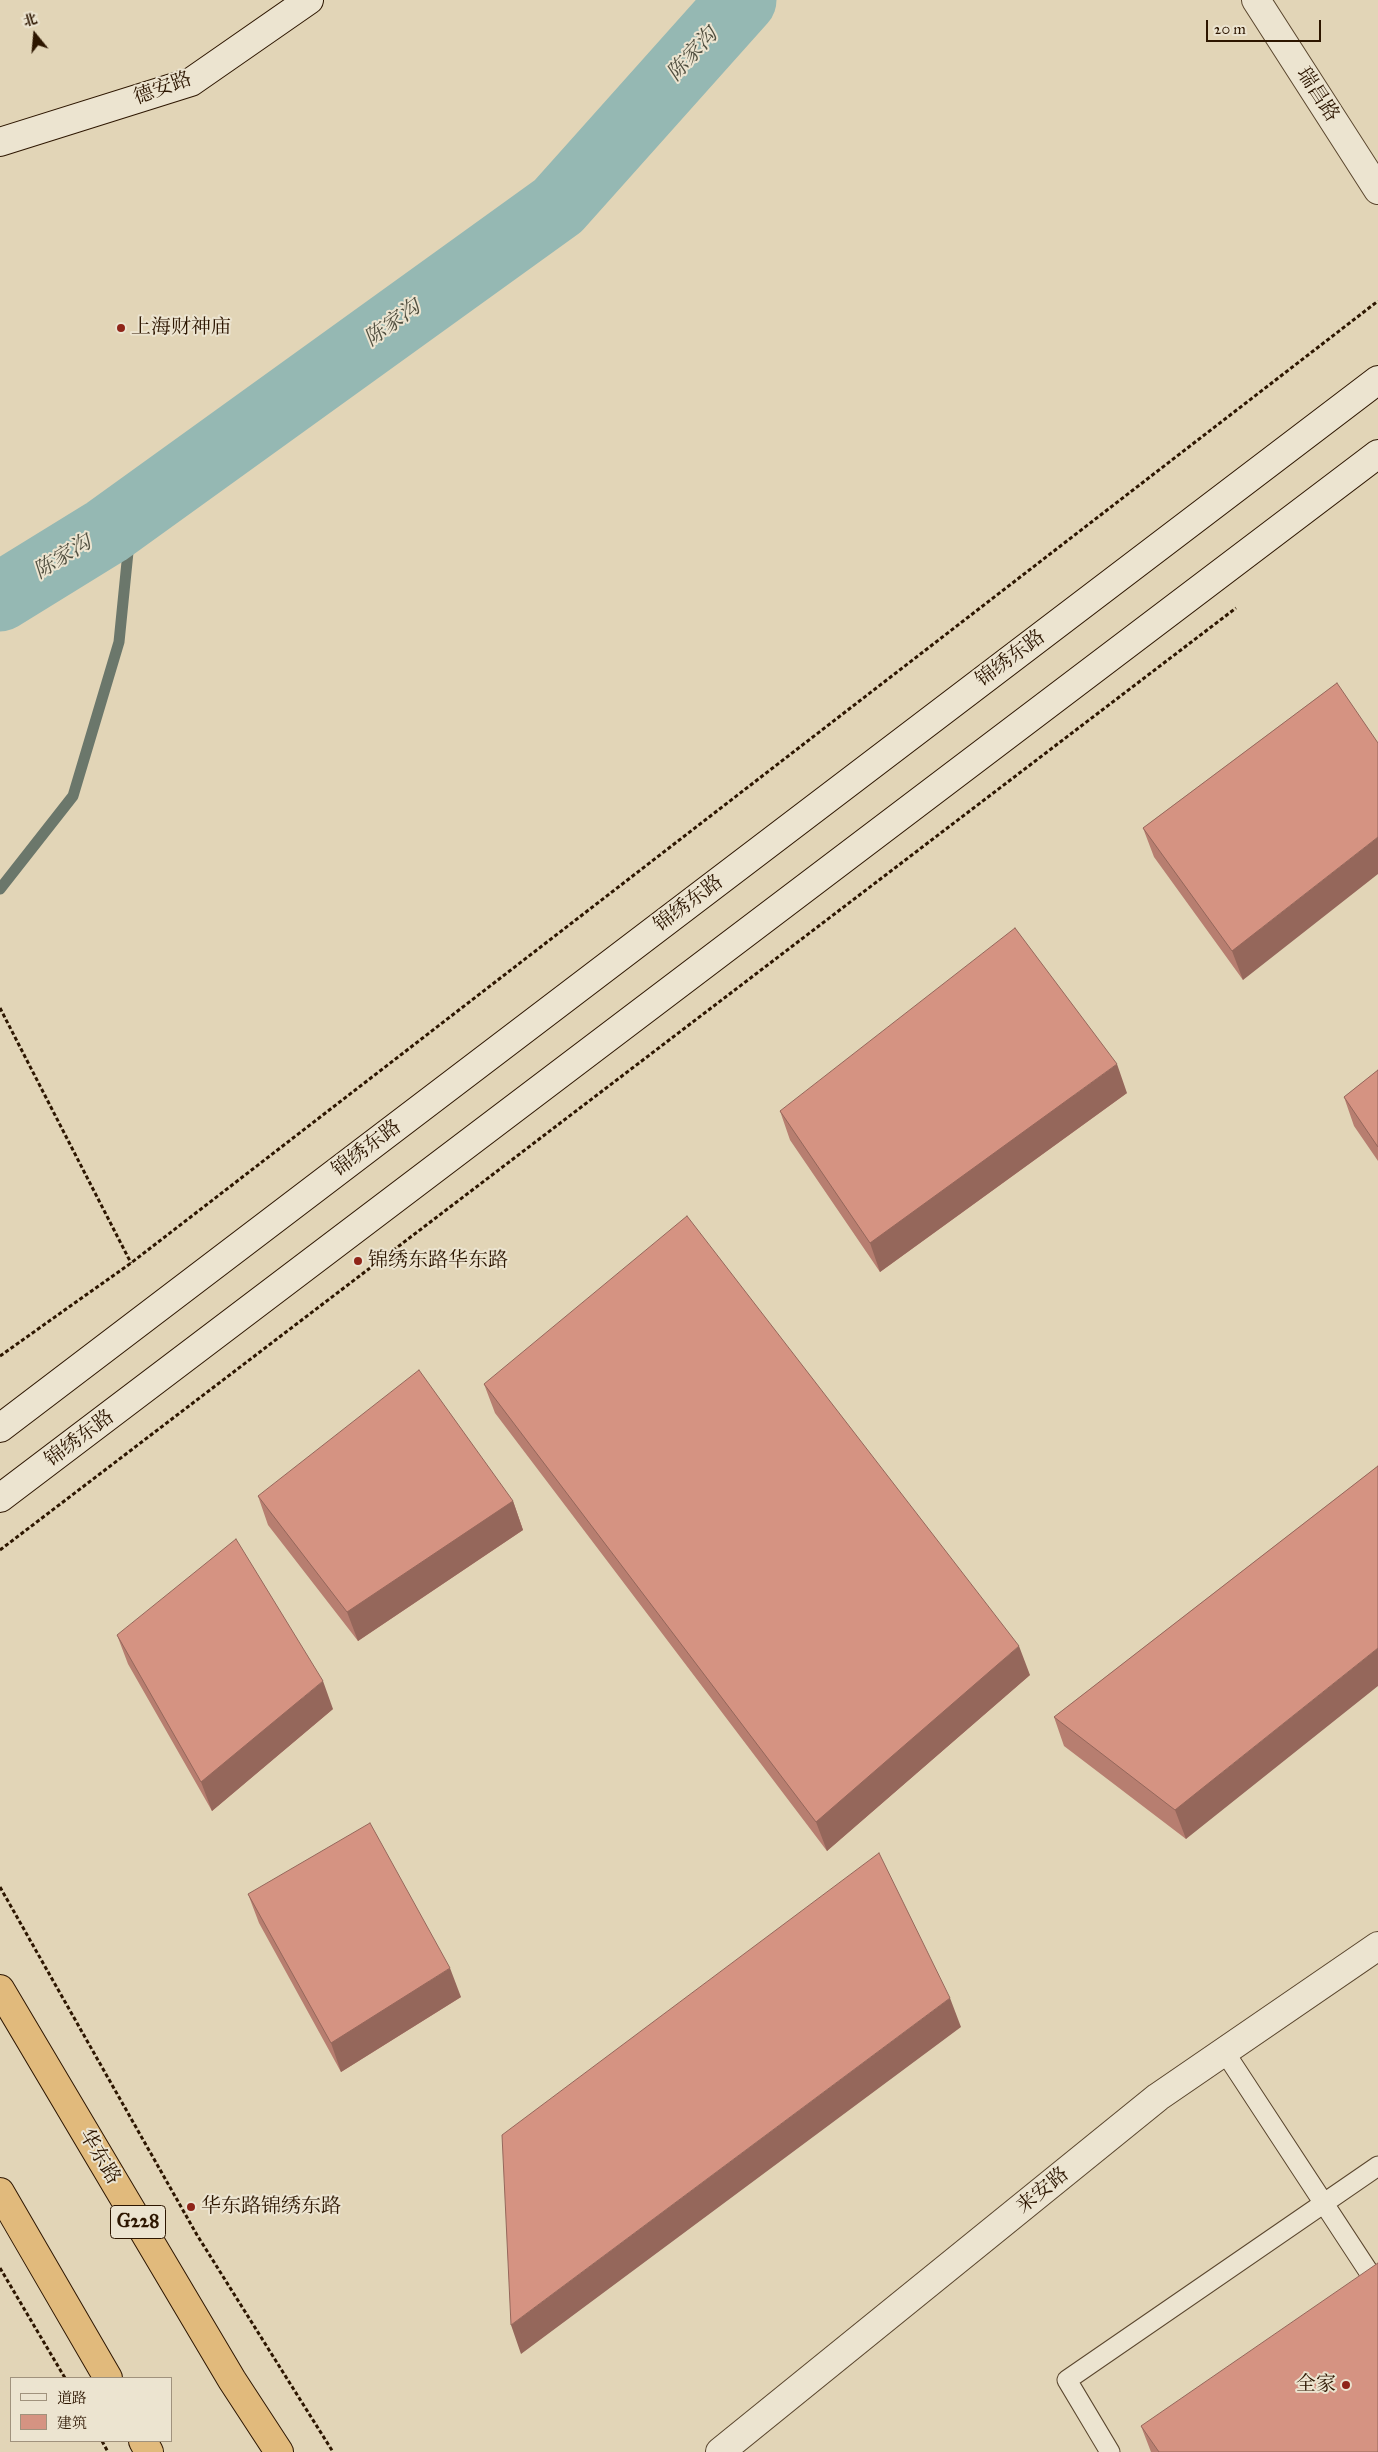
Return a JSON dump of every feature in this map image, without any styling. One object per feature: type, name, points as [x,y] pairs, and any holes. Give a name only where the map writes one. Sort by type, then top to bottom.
[{"type":"highway","name":"华东路","points":[[0,1989],[232,2380],[278,2452]]},
{"type":"highway","points":[[0,2192],[107,2377]]},
{"type":"main road","name":"德安路","points":[[0,142],[191,82],[309,0]]},
{"type":"main road","name":"瑞昌路","points":[[1256,0],[1378,190]]},
{"type":"main road","name":"锦绣东路","points":[[0,1428],[1378,380]]},
{"type":"main road","name":"锦绣东路","points":[[0,1498],[1378,454]]},
{"type":"main road","points":[[0,1408],[58,1384]]},
{"type":"main road","name":"来安路","points":[[720,2452],[1158,2097],[1378,1946]]},
{"type":"lane","points":[[1224,2051],[1378,2286]]},
{"type":"lane","points":[[1110,2452],[1067,2380],[1378,2166]]},
{"type":"path","points":[[0,1356],[131,1264],[1378,301]]},
{"type":"path","points":[[0,1550],[1243,602]]},
{"type":"path","points":[[0,1008],[131,1264]]},
{"type":"path","points":[[0,1887],[197,2235],[333,2452]]},
{"type":"path","points":[[0,2268],[64,2377]]},
{"type":"building","points":[[1337,683],[1378,743],[1378,837],[1232,951],[1143,828]]},
{"type":"building","points":[[1015,928],[1117,1064],[870,1243],[780,1111]]},
{"type":"building","points":[[1378,1070],[1378,1147],[1344,1097]]},
{"type":"building","points":[[687,1216],[1019,1646],[816,1822],[484,1384]]},
{"type":"building","points":[[419,1370],[513,1501],[347,1612],[258,1496]]},
{"type":"building","points":[[1378,1466],[1378,1648],[1175,1810],[1054,1717]]},
{"type":"building","points":[[236,1539],[323,1681],[201,1782],[117,1635]]},
{"type":"building","points":[[370,1823],[450,1968],[331,2043],[248,1894]]},
{"type":"building","points":[[879,1853],[950,1998],[511,2325],[502,2135]]},
{"type":"building","points":[[1378,2263],[1378,2452],[1159,2452],[1141,2426]]},
{"type":"waterway","name":"陈家沟","points":[[0,597],[107,531],[558,206],[742,0]]},
{"type":"waterway","points":[[0,889],[73,796],[119,642],[132,512]]},
{"type":"place","name":"上海财神庙","points":[[121,328]]},
{"type":"place","name":"锦绣东路华东路","points":[[358,1261]]},
{"type":"place","name":"华东路锦绣东路","points":[[191,2207]]},
{"type":"place","name":"全家","points":[[1346,2385]]}]
